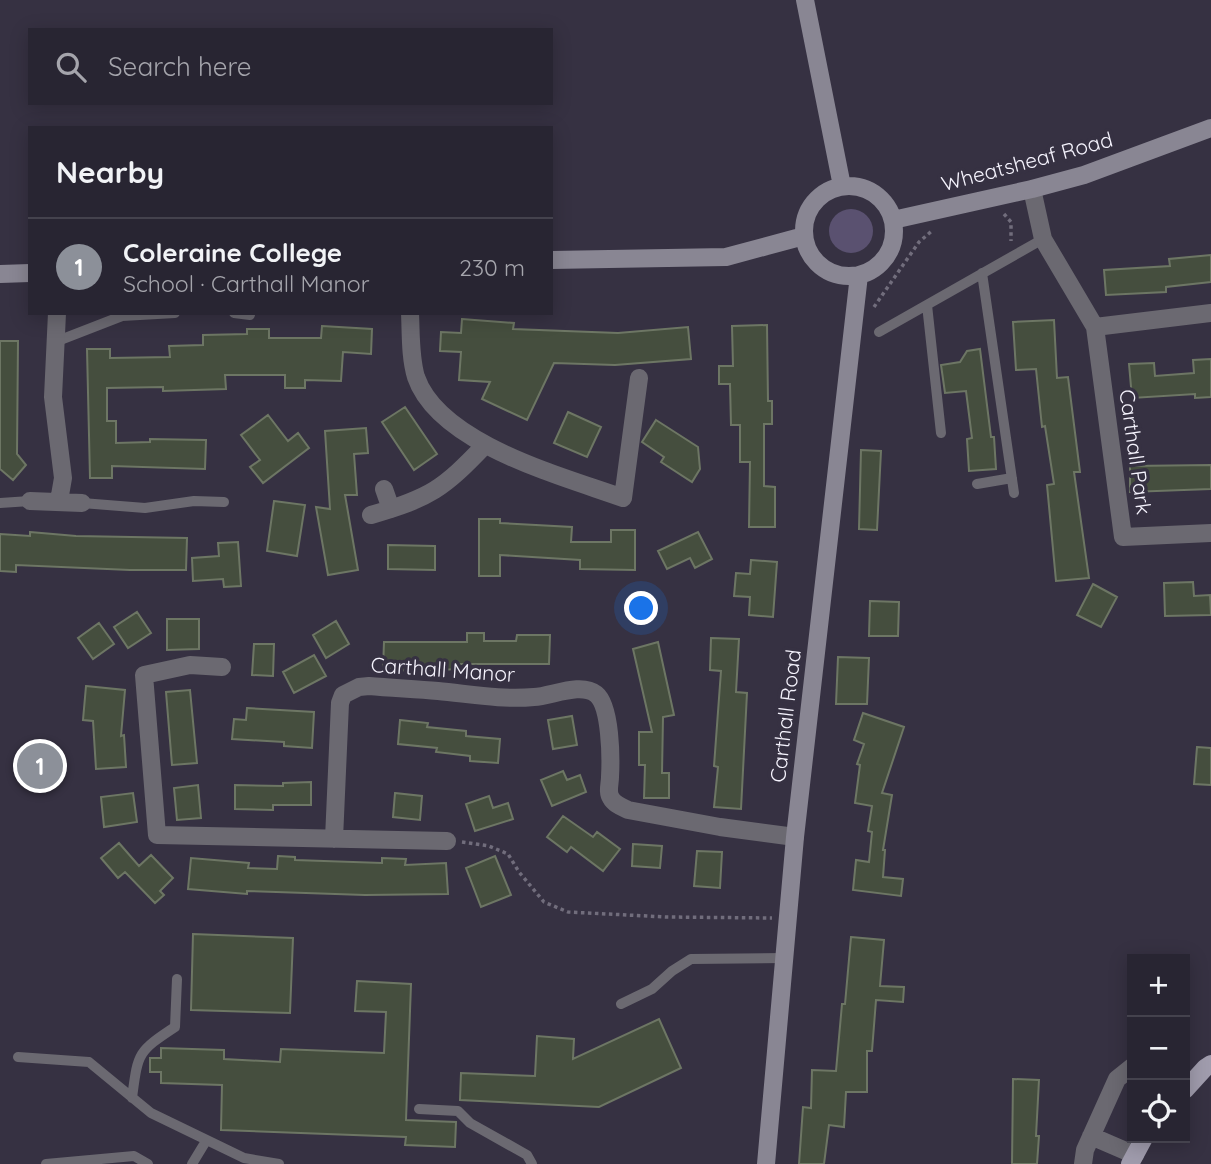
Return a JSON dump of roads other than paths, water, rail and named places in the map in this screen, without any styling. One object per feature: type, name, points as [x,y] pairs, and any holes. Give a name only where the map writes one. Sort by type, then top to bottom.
[{"type":"main road","points":[[805,0],[842,186]]},
{"type":"main road","name":"Wheatsheaf Road","points":[[893,219],[1084,175],[1211,128]]},
{"type":"main road","points":[[842,186],[855,186],[879,197],[888,207],[893,219],[891,248],[878,265],[859,275],[844,276],[829,272],[817,263],[808,250],[804,236],[809,209],[817,198],[842,186]]},
{"type":"main road","points":[[553,260],[726,257],[804,236]]},
{"type":"main road","points":[[0,274],[28,273]]},
{"type":"main road","name":"Carthall Road","points":[[766,1164],[794,838],[859,275]]},
{"type":"main road","points":[[1190,1084],[1211,1065]]},
{"type":"main road","points":[[1132,1159],[1141,1143]]},
{"type":"street","name":"Carthall Park","points":[[1032,189],[1043,239],[1095,327],[1123,537],[1211,533]]},
{"type":"street","points":[[1095,327],[1211,313]]},
{"type":"street","points":[[57,315],[52,397],[63,478],[59,501]]},
{"type":"street","points":[[410,315],[412,352],[417,378],[430,400],[452,423],[485,445],[622,498],[639,378]]},
{"type":"street","points":[[371,515],[421,500],[442,487],[485,445]]},
{"type":"street","points":[[384,489],[391,509]]},
{"type":"street","points":[[30,501],[82,503]]},
{"type":"street","points":[[222,667],[190,665],[144,674],[157,835],[447,841]]},
{"type":"street","name":"Carthall Manor","points":[[334,839],[340,703],[343,695],[359,687],[369,686],[501,698],[589,690],[598,695],[603,704],[607,720],[610,775],[608,792],[619,806],[720,827],[794,838]]},
{"type":"street","points":[[1083,1164],[1085,1150],[1117,1079],[1127,1071]]},
{"type":"street","points":[[1091,1136],[1132,1159]]},
{"type":"lane","points":[[879,332],[1043,239]]},
{"type":"lane","points":[[982,273],[1014,493]]},
{"type":"lane","points":[[927,305],[941,433]]},
{"type":"lane","points":[[55,342],[122,316],[140,315]]},
{"type":"lane","points":[[977,484],[1012,478]]},
{"type":"lane","points":[[0,503],[30,501]]},
{"type":"lane","points":[[82,503],[145,508],[194,501],[224,502]]},
{"type":"lane","points":[[621,1004],[652,989],[691,959],[785,957]]},
{"type":"lane","points":[[132,1098],[136,1064],[146,1046],[175,1027],[177,979]]},
{"type":"lane","points":[[18,1056],[89,1062],[151,1113],[206,1142],[244,1158],[279,1164]]},
{"type":"lane","points":[[419,1109],[458,1111],[470,1123],[527,1155],[532,1164]]},
{"type":"lane","points":[[192,1164],[206,1142]]},
{"type":"lane","points":[[46,1164],[134,1156],[148,1164]]},
{"type":"place","name":"Coleraine College","points":[[40,766]]}]
